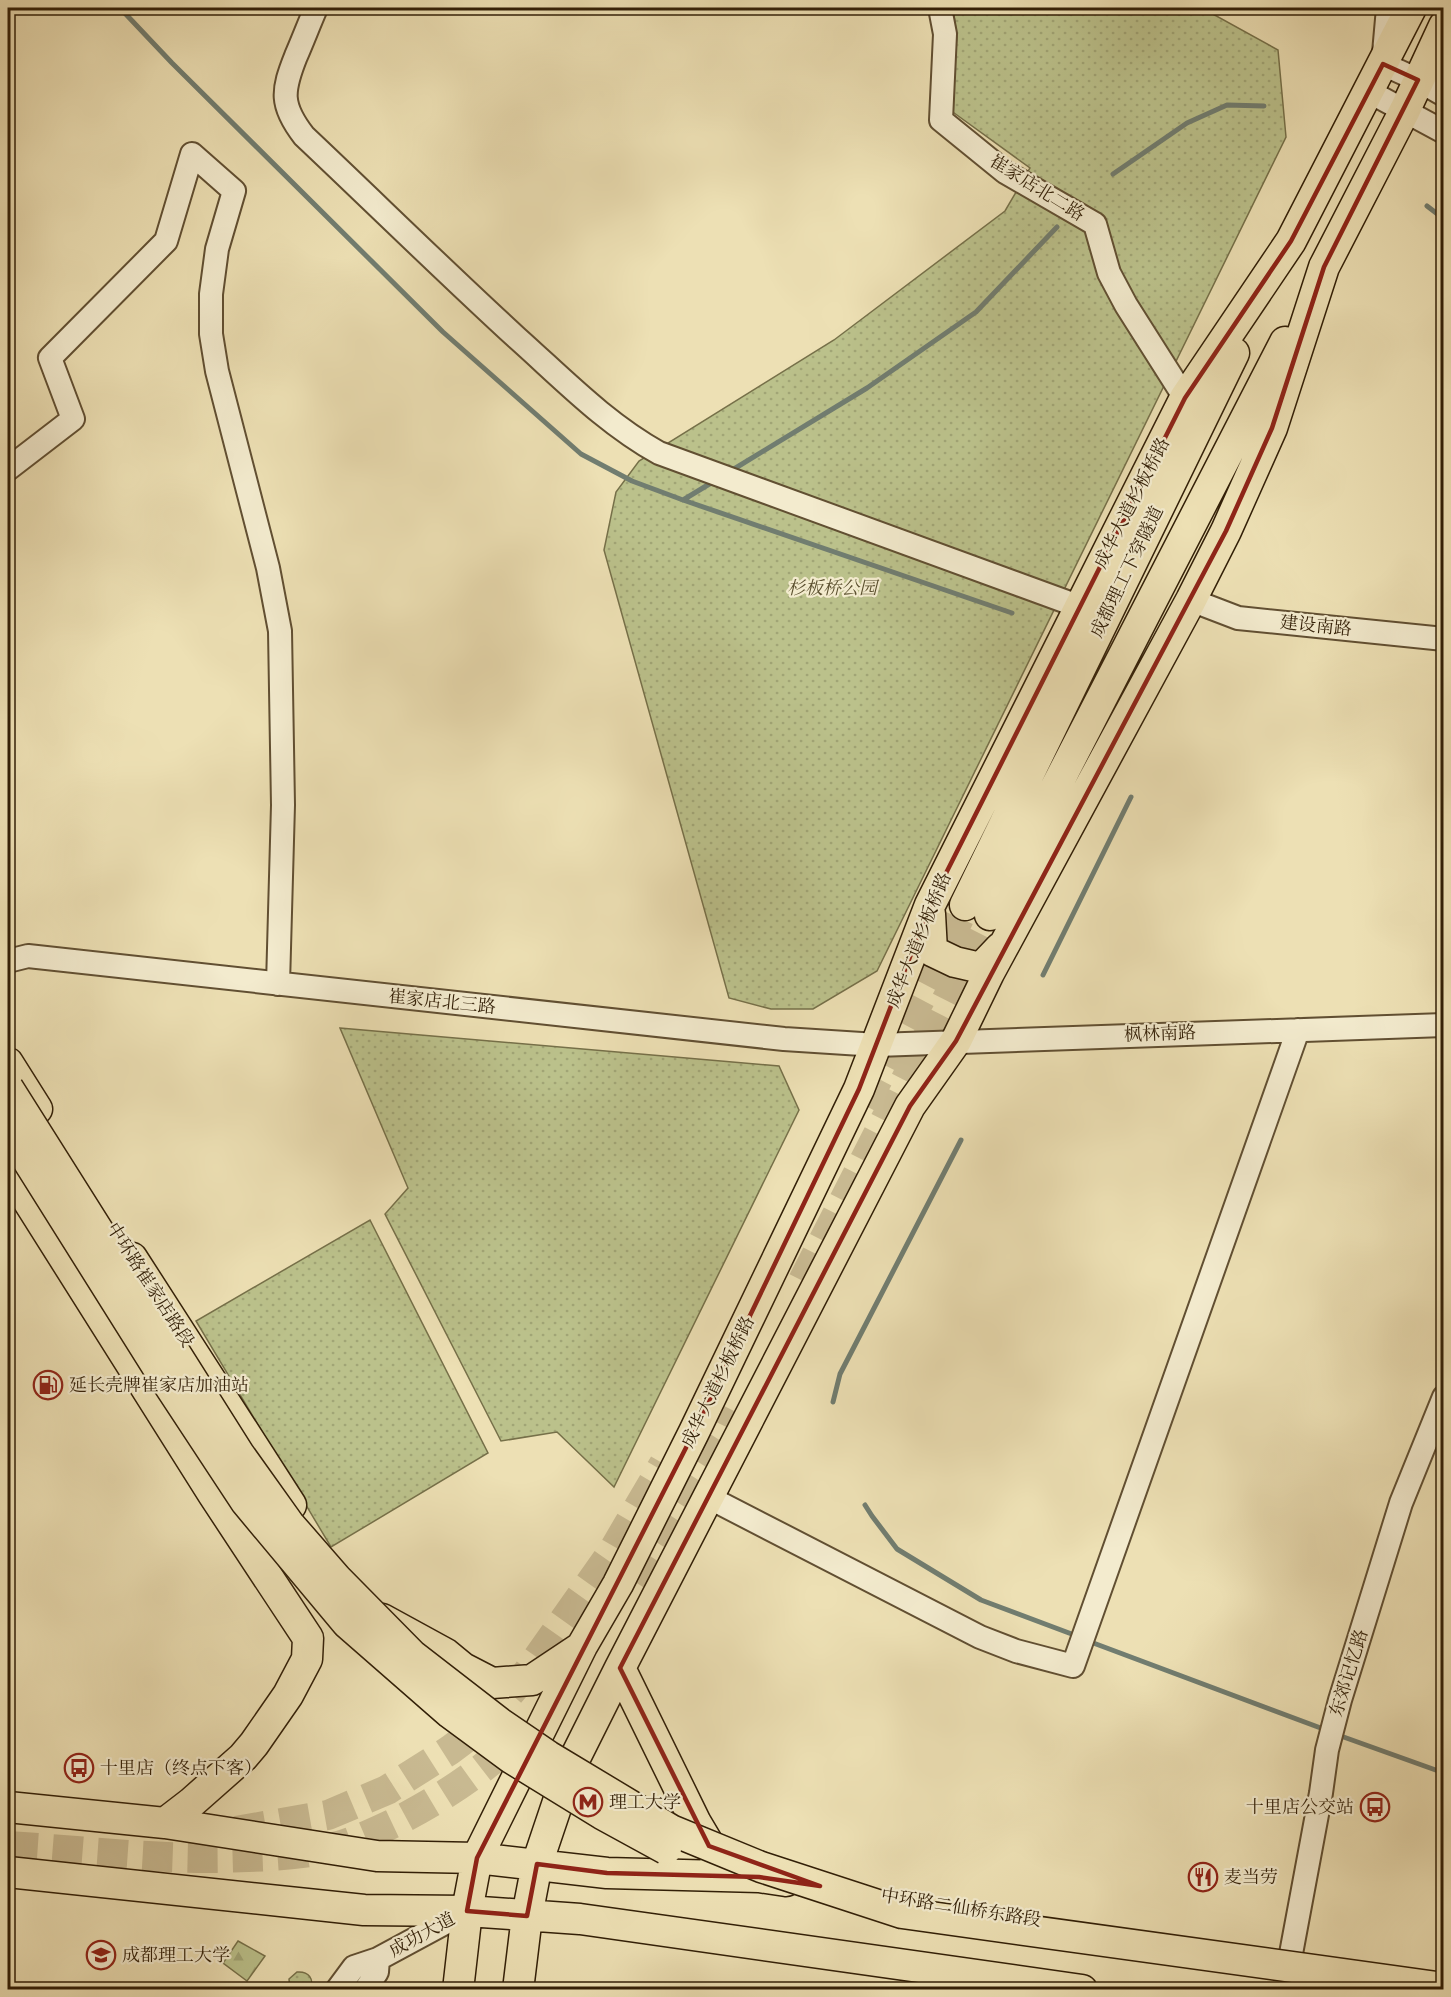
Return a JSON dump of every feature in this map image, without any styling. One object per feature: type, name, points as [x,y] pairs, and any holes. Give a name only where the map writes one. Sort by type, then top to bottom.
[{"type":"main road","name":"成华大道杉板桥路","points":[[459,1989],[467,1911],[477,1858],[582,1646],[618,1584],[694,1432],[860,1089],[930,905],[1185,398],[1291,241],[1411,8]]},
{"type":"main road","points":[[518,1989],[527,1916],[537,1864],[568,1772],[910,1106],[956,1041],[1006,941],[1226,531],[1272,428],[1324,267],[1405,110],[1431,88],[1443,26]]},
{"type":"main road","name":"成都理工下穿隧道","points":[[1291,241],[1219,383],[978,910],[1324,267]]},
{"type":"main road","points":[[930,905],[932,951],[955,962],[981,968],[1006,941]]},
{"type":"main road","name":"中环路崔家店路段","points":[[8,1063],[330,1564],[355,1594],[386,1623],[446,1654],[463,1668],[492,1683],[532,1680],[582,1646]]},
{"type":"main road","points":[[8,1088],[239,1454],[289,1524],[337,1579],[412,1654],[501,1724],[548,1756],[670,1830],[760,1867],[902,1913],[1443,1988]]},
{"type":"main road","points":[[8,1129],[165,1379],[246,1502],[347,1623],[450,1713],[511,1758],[659,1846],[770,1891],[859,1919],[986,1946],[1316,1989]]},
{"type":"main road","points":[[8,1169],[213,1494],[308,1638],[307,1659],[288,1695],[254,1744],[243,1757],[191,1803],[165,1822]]},
{"type":"main road","points":[[620,1668],[696,1823],[715,1855],[759,1877]]},
{"type":"main road","name":"中环路二仙桥东路段","points":[[8,1807],[165,1822],[377,1856],[477,1858],[607,1873],[759,1877],[1290,1959],[1443,1976]]},
{"type":"main road","points":[[8,1872],[364,1910],[467,1911],[596,1921],[1082,1989]]},
{"type":"street","points":[[316,8],[286,80],[285,96],[294,122],[304,136],[469,293],[607,419],[659,453],[1080,608]]},
{"type":"street","name":"崔家店北二路","points":[[940,8],[945,33],[941,120],[1005,172],[1095,224],[1109,273],[1185,398]]},
{"type":"street","points":[[1388,8],[1383,64],[1431,88]]},
{"type":"street","points":[[1368,91],[1443,132]]},
{"type":"street","points":[[8,469],[73,419],[50,358],[166,241],[192,154],[234,191],[217,249],[211,294],[211,334],[230,427],[268,568],[280,631],[283,804],[278,984]]},
{"type":"street","name":"建设南路","points":[[1191,600],[1238,618],[1443,639]]},
{"type":"street","name":"崔家店北三路","points":[[8,961],[28,957],[784,1039],[877,1045]]},
{"type":"street","name":"枫林南路","points":[[877,1045],[1443,1025]]},
{"type":"street","points":[[708,1497],[980,1637],[1016,1651],[1073,1666],[1298,1030]]},
{"type":"street","name":"东郊记忆路","points":[[1290,1959],[1327,1750],[1340,1700],[1401,1503],[1443,1397]]},
{"type":"street","name":"成功大道","points":[[337,1989],[354,1966],[378,1959],[467,1911]]},
{"type":"street","name":"成功大道","points":[[365,1989],[377,1972],[378,1959]]},
{"type":"highlighted area","points":[[1383,64],[1418,80],[1324,267],[1272,428],[1226,531],[956,1041],[910,1106],[620,1668],[709,1846],[820,1886],[759,1877],[607,1873],[537,1864],[527,1916],[467,1911],[477,1858],[694,1432],[859,1089],[930,905],[1185,398],[1291,241]]},
{"type":"green space","name":"杉板桥公园","points":[[953,8],[1202,8],[1278,50],[1286,137],[877,971],[813,1009],[771,1009],[729,998],[604,550],[616,492],[639,461],[834,340],[1005,211],[1030,168],[950,110],[957,37]]},
{"type":"green space","points":[[340,1028],[779,1066],[799,1110],[614,1487],[557,1432],[501,1441],[385,1214],[408,1188]]},
{"type":"green space","points":[[370,1220],[488,1453],[331,1547],[196,1321]]},
{"type":"green space","points":[[238,1941],[265,1956],[247,1981],[223,1963]]},
{"type":"green space","points":[[297,1972],[310,1976],[311,1989],[290,1989],[289,1979]]},
{"type":"waterway","points":[[120,8],[172,63],[443,332],[581,454],[632,481],[683,500],[1012,613]]},
{"type":"waterway","points":[[1113,174],[1187,123],[1227,105],[1264,106]]},
{"type":"waterway","points":[[1427,206],[1444,219]]},
{"type":"waterway","points":[[729,472],[867,388],[976,312],[1057,227]]},
{"type":"waterway","points":[[683,500],[716,480]]},
{"type":"waterway","points":[[1043,975],[1131,797]]},
{"type":"waterway","points":[[833,1402],[840,1374],[961,1140]]},
{"type":"waterway","points":[[865,1505],[897,1549],[981,1600],[1077,1636]]},
{"type":"waterway","points":[[1088,1641],[1326,1730]]},
{"type":"waterway","points":[[1338,1735],[1444,1773]]},
{"type":"tunnel","points":[[864,1105],[933,975],[965,905]]},
{"type":"tunnel","points":[[803,1281],[990,915]]},
{"type":"tunnel","points":[[632,1580],[722,1440],[736,1412]]},
{"type":"tunnel","points":[[236,1831],[328,1815],[387,1790],[470,1735],[489,1717],[527,1673],[613,1551],[664,1464]]},
{"type":"tunnel","points":[[8,1846],[158,1857],[218,1858],[283,1855],[330,1848],[349,1843],[376,1831],[430,1803],[478,1772],[521,1733]]},
{"type":"place","name":"延长壳牌崔家店加油站","points":[[48,1385]]},
{"type":"place","name":"十里店（终点下客）","points":[[79,1768]]},
{"type":"place","name":"理工大学","points":[[588,1802]]},
{"type":"place","name":"十里店公交站","points":[[1375,1807]]},
{"type":"place","name":"麦当劳","points":[[1203,1877]]},
{"type":"place","name":"成都理工大学","points":[[101,1955]]}]
